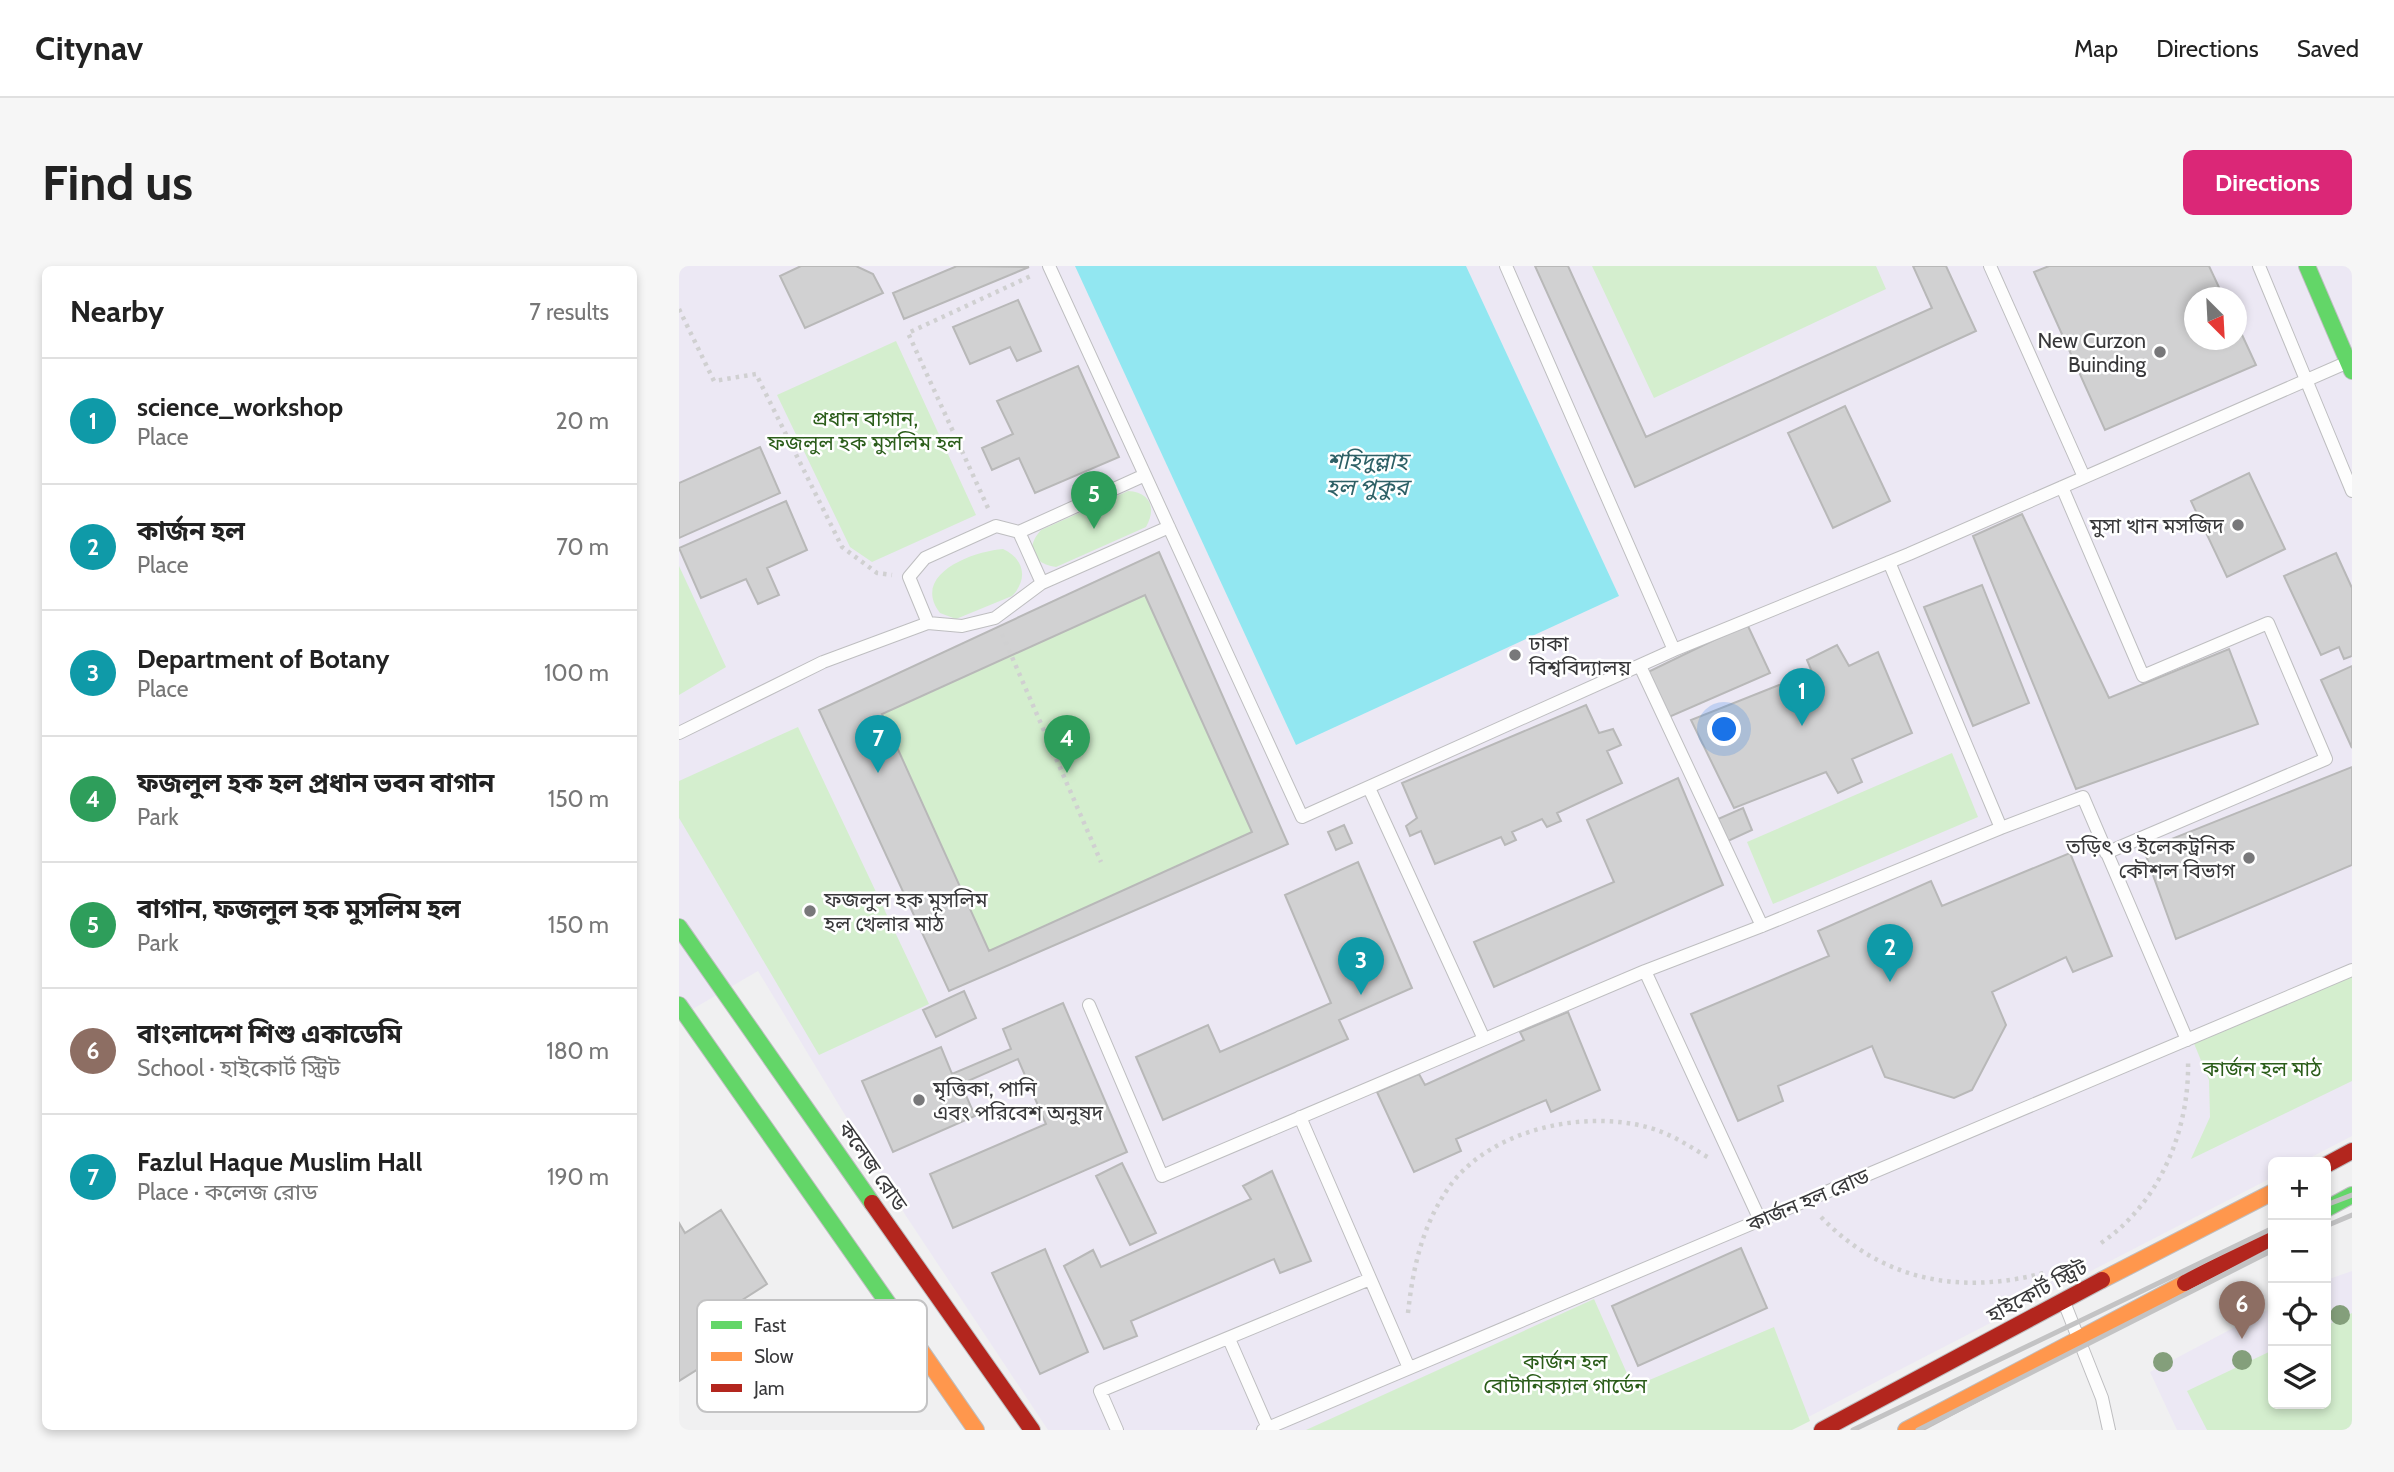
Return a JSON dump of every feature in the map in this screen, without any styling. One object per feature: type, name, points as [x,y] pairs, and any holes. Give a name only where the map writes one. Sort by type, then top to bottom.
[{"type":"main road","points":[[2307,266],[2350,367]]},
{"type":"main road","name":"কলেজ রোড","points":[[679,927],[1032,1430]]},
{"type":"main road","points":[[679,1005],[885,1300]]},
{"type":"main road","points":[[2331,1162],[2352,1151]]},
{"type":"main road","name":"হাইকোর্ট স্ট্রিট","points":[[1822,1430],[2268,1195]]},
{"type":"main road","points":[[2331,1206],[2352,1195]]},
{"type":"main road","points":[[1906,1430],[2268,1240]]},
{"type":"main road","points":[[927,1360],[976,1430]]},
{"type":"lane","points":[[1506,266],[1674,650]]},
{"type":"lane","points":[[1990,266],[2084,477]]},
{"type":"lane","points":[[2259,266],[2352,491]]},
{"type":"lane","points":[[1050,267],[1302,817],[1674,650],[1889,562],[2307,381],[2350,367]]},
{"type":"lane","points":[[928,623],[909,578],[925,558],[996,526],[1019,532],[1145,475]]},
{"type":"lane","points":[[2062,487],[2143,676],[2268,623],[2326,759],[2106,853]]},
{"type":"lane","points":[[679,733],[823,662],[928,623],[962,626],[995,618],[1042,583],[1168,527]]},
{"type":"lane","points":[[1019,532],[1042,583]]},
{"type":"lane","points":[[1889,562],[2001,828]]},
{"type":"lane","points":[[1640,666],[1762,926]]},
{"type":"lane","points":[[1369,788],[1484,1039]]},
{"type":"lane","points":[[1089,1005],[1162,1176],[1645,971],[2083,797],[2187,1040]]},
{"type":"lane","name":"কার্জন হল রোড","points":[[1266,1429],[2352,970]]},
{"type":"lane","points":[[1645,971],[1760,1220]]},
{"type":"lane","points":[[1300,1117],[1409,1368]]},
{"type":"lane","points":[[1118,1430],[1100,1391],[1370,1279]]},
{"type":"lane","points":[[2064,1300],[2102,1398],[2109,1430]]},
{"type":"lane","points":[[1229,1339],[1266,1429]]},
{"type":"path","points":[[996,526],[908,333],[1050,267]]},
{"type":"path","points":[[679,309],[714,381],[755,374],[842,547],[877,573],[909,578]]},
{"type":"path","points":[[995,618],[1101,862]]},
{"type":"path","points":[[2100,1244],[2111,1237],[2138,1210],[2160,1178],[2176,1143],[2185,1106],[2187,1040]]},
{"type":"path","points":[[1407,1320],[1413,1268],[1422,1238],[1436,1210],[1452,1183],[1476,1159],[1508,1142],[1541,1128],[1565,1123],[1613,1121],[1648,1127],[1682,1141],[1712,1160]]},
{"type":"path","points":[[1806,1201],[1829,1225],[1859,1249],[1892,1268],[1929,1279],[1967,1285],[2006,1282],[2055,1269]]},
{"type":"shaded area","name":"ঢাকা বিশ্ববিদ্যালয়","points":[[679,266],[2352,266],[2352,1136],[2312,1157],[2268,1157],[2268,1180],[1783,1430],[1048,1430],[906,1216],[758,971],[679,1017]]},
{"type":"shaded area","points":[[2352,1271],[2352,1430],[2177,1430],[2150,1372],[2268,1310],[2268,1409],[2331,1409],[2331,1278]]},
{"type":"green space","points":[[1592,266],[1876,266],[1886,289],[1654,398]]},
{"type":"green space","name":"প্রধান বাগান, ফজলুল হক মুসলিম হল","points":[[896,341],[976,515],[872,562],[850,547],[777,395]]},
{"type":"green space","points":[[1128,491],[1142,494],[1149,502],[1151,513],[1146,527],[1056,567],[1042,562],[1033,554],[1033,543],[1041,530]]},
{"type":"green space","points":[[1003,549],[1016,558],[1022,570],[1020,583],[1012,596],[956,619],[940,613],[933,599],[933,587],[939,576],[962,560]]},
{"type":"green space","points":[[679,566],[726,667],[679,695]]},
{"type":"green space","points":[[1145,595],[1252,832],[989,951],[882,714]]},
{"type":"green space","name":"ফজলুল হক মুসলিম হল খেলার মাঠ","points":[[798,727],[929,1004],[819,1055],[679,818],[679,781]]},
{"type":"green space","points":[[1952,753],[1978,817],[1773,904],[1747,842]]},
{"type":"green space","name":"কার্জন হল মাঠ","points":[[2352,975],[2352,1081],[2191,1159],[2210,1117],[2209,1080],[2193,1041]]},
{"type":"green space","name":"কার্জন হল বোটানিক্যাল গার্ডেন","points":[[1594,1299],[1633,1387],[1774,1327],[1810,1421],[1792,1430],[1306,1430]]},
{"type":"green space","points":[[2352,1313],[2352,1430],[2207,1430],[2187,1391],[2268,1352],[2268,1409],[2331,1409],[2331,1324]]},
{"type":"water","name":"শহিদুল্লাহ হল পুকুর","points":[[1075,266],[1466,266],[1619,596],[1296,745]]},
{"type":"building","points":[[801,266],[856,266],[873,274],[883,293],[805,328],[780,276]]},
{"type":"building","points":[[957,266],[1029,267],[904,319],[893,293]]},
{"type":"building","points":[[1535,266],[1568,266],[1646,437],[1932,308],[1913,266],[1946,266],[1976,331],[1635,487]]},
{"type":"building","name":"New Curzon Buinding","points":[[2049,266],[2209,266],[2219,287],[2184,287],[2184,350],[2247,350],[2247,346],[2256,365],[2105,430],[2034,272]]},
{"type":"building","points":[[1018,300],[1041,351],[1017,361],[1010,347],[970,364],[953,327]]},
{"type":"building","points":[[1078,366],[1119,457],[1035,493],[1019,458],[992,470],[982,448],[1013,434],[997,401]]},
{"type":"building","points":[[1845,406],[1890,501],[1833,528],[1788,433]]},
{"type":"building","points":[[760,447],[780,493],[679,538],[679,483]]},
{"type":"building","name":"মুসা খান মসজিদ","points":[[2249,473],[2285,549],[2227,577],[2191,501]]},
{"type":"building","points":[[786,501],[807,550],[767,568],[779,595],[758,604],[746,579],[701,598],[679,548]]},
{"type":"building","points":[[2022,514],[2109,698],[2229,649],[2258,724],[2076,789],[1973,536]]},
{"type":"building","points":[[1159,552],[1288,844],[949,991],[819,710]],"holes":[[[1145,595],[1252,832],[989,951],[882,714]]]},
{"type":"building","points":[[2336,553],[2352,588],[2352,656],[2344,659],[2339,647],[2321,655],[2284,576]]},
{"type":"building","points":[[1982,585],[2029,703],[1973,726],[1924,607]]},
{"type":"building","points":[[1747,624],[1770,673],[1669,717],[1648,672]]},
{"type":"building","points":[[1837,645],[1849,666],[1878,652],[1912,733],[1852,759],[1862,782],[1838,793],[1826,772],[1734,808],[1691,720],[1812,672],[1807,660]]},
{"type":"building","points":[[2352,666],[2352,748],[2321,680]]},
{"type":"building","points":[[1586,705],[1599,733],[1613,729],[1621,745],[1607,751],[1622,783],[1557,813],[1561,821],[1547,827],[1542,819],[1512,832],[1516,840],[1505,845],[1501,837],[1435,864],[1421,831],[1410,836],[1406,826],[1417,818],[1402,783]]},
{"type":"building","name":"তড়িৎ ও ইলেকট্রনিক কৌশল বিভাগ","points":[[2352,767],[2352,865],[2176,939],[2144,850]]},
{"type":"building","points":[[1678,778],[1723,885],[1494,987],[1474,942],[1614,882],[1587,820]]},
{"type":"building","points":[[1743,808],[1752,830],[1728,841],[1718,819]]},
{"type":"building","points":[[1344,825],[1352,843],[1336,850],[1328,832]]},
{"type":"building","points":[[2070,853],[2112,956],[2073,972],[2066,957],[1992,992],[2006,1025],[1972,1090],[1954,1098],[1885,1077],[1872,1046],[1778,1086],[1783,1101],[1738,1121],[1691,1014],[1829,956],[1818,931],[1931,881],[1942,906]]},
{"type":"building","points":[[1358,862],[1412,988],[1339,1020],[1348,1039],[1163,1120],[1136,1057],[1208,1025],[1220,1052],[1331,1003],[1285,895]]},
{"type":"building","points":[[964,991],[976,1018],[936,1037],[923,1010]]},
{"type":"building","name":"মৃত্তিকা, পানি এবং পরিবেশ অনুষদ","points":[[1063,1003],[1127,1152],[953,1228],[930,1174],[1046,1124],[1018,1059],[961,1084],[975,1116],[893,1152],[862,1081],[941,1047],[952,1074],[1011,1049],[1003,1029]]},
{"type":"building","points":[[1568,1012],[1600,1090],[1551,1112],[1546,1100],[1456,1139],[1461,1151],[1414,1172],[1377,1092],[1419,1074],[1425,1085],[1524,1040],[1520,1032]]},
{"type":"building","points":[[1122,1163],[1156,1233],[1130,1245],[1096,1176]]},
{"type":"building","points":[[1272,1171],[1311,1261],[1280,1273],[1274,1259],[1131,1321],[1137,1336],[1104,1349],[1064,1266],[1093,1250],[1101,1267],[1251,1199],[1243,1186]]},
{"type":"building","points":[[721,1210],[767,1284],[742,1300],[697,1300],[697,1370],[679,1381],[679,1223],[685,1233]]},
{"type":"building","points":[[1741,1248],[1767,1308],[1638,1366],[1612,1306]]},
{"type":"building","points":[[1045,1249],[1088,1352],[1040,1374],[992,1273]]},
{"type":"railway","points":[[2331,1203],[2352,1195]]},
{"type":"railway","points":[[2331,1224],[2352,1215]]},
{"type":"railway","points":[[1853,1430],[2268,1230]]},
{"type":"railway","points":[[1918,1430],[2268,1253]]},
{"type":"traffic: fast","points":[[2307,266],[2352,371]]},
{"type":"traffic: fast","points":[[679,927],[872,1203]]},
{"type":"traffic: fast","points":[[679,1005],[886,1300]]},
{"type":"traffic: fast","points":[[2331,1206],[2352,1195]]},
{"type":"traffic: slow","points":[[2102,1280],[2268,1195]]},
{"type":"traffic: slow","points":[[1906,1430],[2185,1283]]},
{"type":"traffic: slow","points":[[927,1359],[976,1430]]},
{"type":"traffic: jam","points":[[2331,1162],[2352,1151]]},
{"type":"traffic: jam","points":[[872,1203],[1032,1430]]},
{"type":"traffic: jam","points":[[2185,1283],[2268,1240]]},
{"type":"traffic: jam","points":[[1822,1430],[2102,1280]]},
{"type":"place","name":"New Curzon Buinding","points":[[2160,352]]},
{"type":"place","name":"মুসা খান মসজিদ","points":[[2238,525]]},
{"type":"place","name":"বাগান, ফজলুল হক মুসলিম হল","points":[[1094,529]]},
{"type":"place","name":"ঢাকা বিশ্ববিদ্যালয়","points":[[1515,655]]},
{"type":"place","name":"science_workshop","points":[[1802,726]]},
{"type":"place","name":"Fazlul Haque Muslim Hall","points":[[878,773]]},
{"type":"place","name":"ফজলুল হক হল প্রধান ভবন বাগান","points":[[1067,773]]},
{"type":"place","name":"তড়িৎ ও ইলেকট্রনিক কৌশল বিভাগ","points":[[2249,858]]},
{"type":"place","name":"ফজলুল হক মুসলিম হল খেলার মাঠ","points":[[810,911]]},
{"type":"place","name":"কার্জন হল","points":[[1890,982]]},
{"type":"place","name":"Department of Botany","points":[[1361,995]]},
{"type":"place","name":"মৃত্তিকা, পানি এবং পরিবেশ অনুষদ","points":[[919,1100]]},
{"type":"place","name":"বাংলাদেশ শিশু একাডেমি","points":[[2242,1339]]}]
